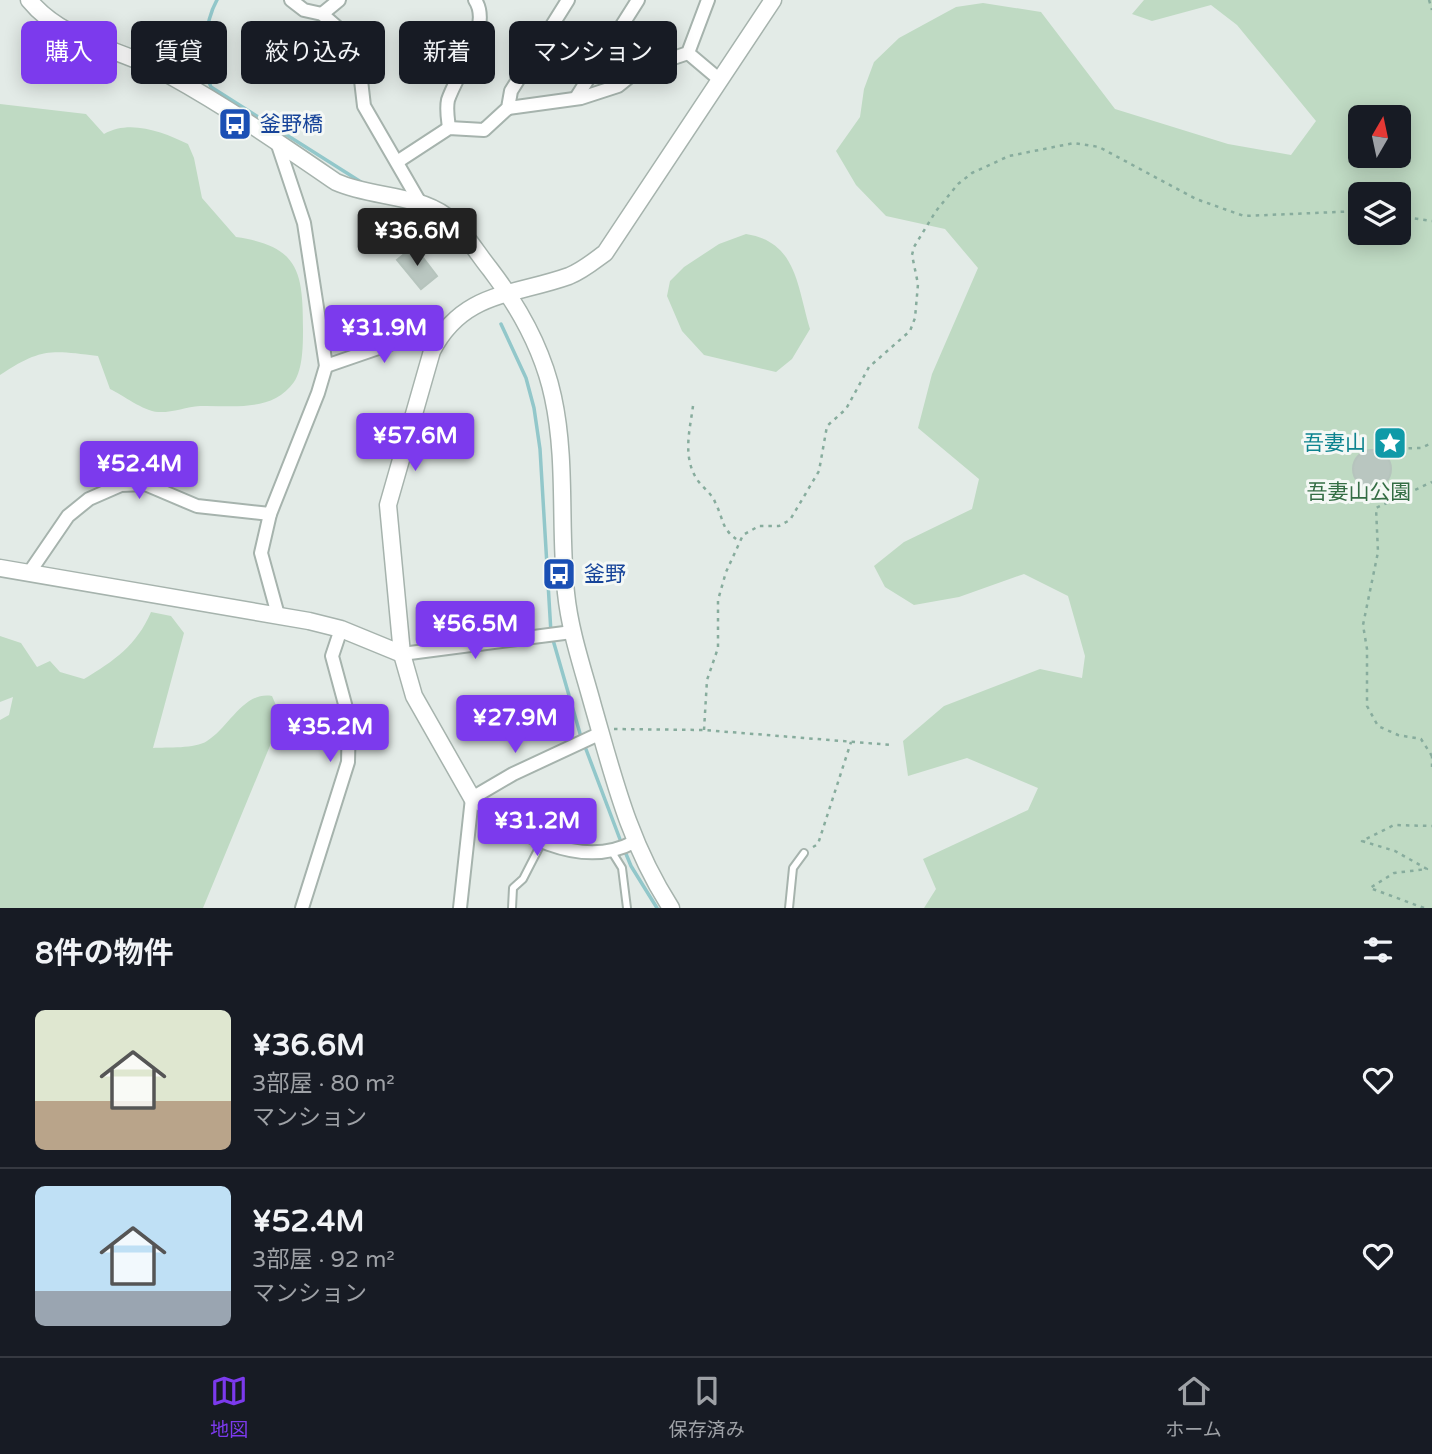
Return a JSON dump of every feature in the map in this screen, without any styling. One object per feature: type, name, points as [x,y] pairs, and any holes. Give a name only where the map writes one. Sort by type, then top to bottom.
[{"type":"street","points":[[29,0],[37,10],[77,37],[168,74],[345,186],[419,201],[448,217],[507,292],[537,349],[553,397],[559,447],[568,632],[598,735],[623,847],[649,873],[671,908]]},
{"type":"street","points":[[291,0],[304,10],[322,14],[346,36],[354,48],[359,63],[364,106],[419,201]]},
{"type":"street","points":[[322,14],[339,0]]},
{"type":"street","points":[[449,128],[447,104],[474,45],[479,19],[475,0]]},
{"type":"street","points":[[508,108],[511,91],[568,0]]},
{"type":"street","points":[[576,98],[638,0]]},
{"type":"street","points":[[688,53],[708,0]]},
{"type":"street","points":[[623,847],[556,849],[472,799],[414,696],[402,653],[388,505],[432,351],[441,334],[458,315],[484,300],[572,275],[605,253],[773,0]]},
{"type":"street","points":[[397,162],[449,128],[484,130],[508,108],[576,98],[618,86],[638,70],[688,53]]},
{"type":"street","points":[[688,53],[720,80]]},
{"type":"street","points":[[277,142],[304,223],[326,366],[270,514],[261,553],[278,615]]},
{"type":"street","points":[[326,366],[419,334],[441,334]]},
{"type":"street","points":[[29,573],[68,516],[89,499],[121,485],[145,484],[197,506],[226,507],[270,514]]},
{"type":"street","points":[[0,568],[278,615],[341,629],[402,653],[568,632]]},
{"type":"street","points":[[302,908],[348,762],[349,719],[332,656],[341,629]]},
{"type":"street","points":[[472,799],[513,774],[598,735]]},
{"type":"street","points":[[460,908],[472,799]]},
{"type":"lane","points":[[512,908],[513,888],[523,879],[542,842]]},
{"type":"lane","points":[[623,847],[622,868],[627,908]]},
{"type":"lane","points":[[789,908],[793,868],[804,853]]},
{"type":"path","points":[[1429,0],[1432,10]]},
{"type":"path","points":[[704,730],[707,680],[718,648],[718,600],[726,572],[744,535],[760,526],[779,526],[790,520],[819,471],[827,426],[846,409],[875,361],[910,331],[915,318],[918,284],[912,255],[919,234],[958,184],[972,173],[1009,156],[1074,143],[1099,147],[1196,200],[1244,216],[1348,212]]},
{"type":"path","points":[[1411,218],[1432,221]]},
{"type":"path","points":[[693,406],[688,441],[689,458],[695,476],[715,500],[726,532],[740,542]]},
{"type":"path","points":[[1383,449],[1421,448],[1432,443]]},
{"type":"path","points":[[1432,482],[1376,508],[1378,552],[1363,625],[1367,649],[1367,706],[1378,726],[1398,735],[1422,739],[1432,756],[1432,771]]},
{"type":"path","points":[[598,735],[615,729],[704,730],[892,745]]},
{"type":"path","points":[[804,853],[818,844],[852,742]]},
{"type":"path","points":[[1424,908],[1370,888],[1394,873],[1427,869],[1395,851],[1362,841],[1394,825],[1432,826]]},
{"type":"green space","name":"吾妻山公園","points":[[1144,0],[1432,0],[1432,908],[924,908],[936,889],[923,859],[1028,810],[1038,788],[967,758],[908,776],[903,741],[944,706],[1040,669],[1082,678],[1085,656],[1068,596],[1024,574],[959,597],[914,605],[885,587],[874,566],[904,542],[972,509],[979,479],[918,428],[932,374],[978,268],[945,229],[886,216],[856,185],[836,151],[860,117],[864,89],[874,62],[899,38],[956,7],[983,3],[1041,12],[1115,109],[1228,144],[1291,155],[1316,121],[1237,25],[1211,5],[1152,21],[1132,14]]},
{"type":"green space","points":[[0,104],[86,114],[104,134],[135,127],[168,135],[188,144],[194,158],[202,198],[236,237],[257,241],[285,255],[298,277],[303,309],[302,356],[297,377],[285,392],[275,399],[251,405],[200,406],[158,412],[140,406],[110,389],[98,356],[46,353],[26,360],[0,375]]},
{"type":"green space","points":[[746,234],[776,246],[785,256],[797,282],[810,329],[792,359],[776,372],[704,355],[682,331],[667,296],[670,281],[684,267],[719,244]]},
{"type":"green space","points":[[151,612],[171,616],[184,633],[153,748],[202,744],[215,735],[244,705],[262,696],[272,696],[278,710],[274,736],[203,908],[0,908],[0,720],[9,715],[13,697],[0,702],[0,636],[21,643],[37,667],[50,661],[60,672],[84,679],[105,666],[132,643]]},
{"type":"building","points":[[414,246],[437,276],[421,289],[397,260]]},
{"type":"building","points":[[1372,450],[1386,455],[1391,469],[1386,483],[1372,488],[1358,483],[1353,469],[1358,455]]},
{"type":"waterway","points":[[217,0],[209,19],[205,43],[206,67],[211,87],[361,182]]},
{"type":"waterway","points":[[501,324],[526,378],[534,408],[540,449],[551,633],[581,737]]},
{"type":"waterway","points":[[584,744],[621,842]]},
{"type":"waterway","points":[[624,849],[631,866],[657,908]]},
{"type":"place","name":"釜野橋","points":[[235,124]]},
{"type":"place","name":"吾妻山","points":[[1390,443]]},
{"type":"place","name":"釜野","points":[[559,574]]}]
